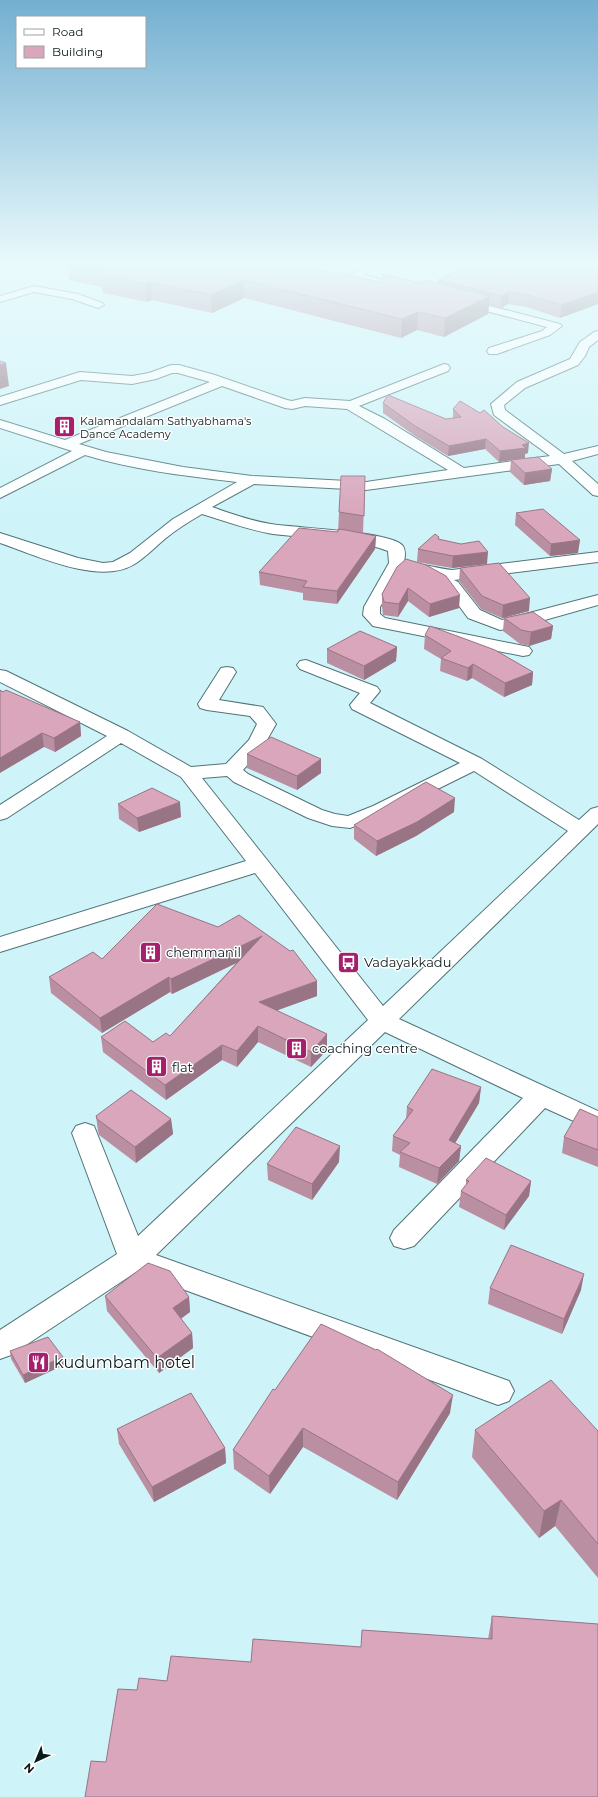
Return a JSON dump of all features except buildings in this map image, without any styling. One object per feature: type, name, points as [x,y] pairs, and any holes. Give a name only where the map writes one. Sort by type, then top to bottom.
[{"type":"street","points":[[492,352],[504,348]]},
{"type":"street","points":[[583,348],[574,362],[521,385],[497,404],[499,412],[562,458],[598,492]]},
{"type":"street","points":[[0,401],[80,376],[132,380],[146,378],[171,369],[179,369],[285,404],[292,405],[305,402],[352,405],[361,400],[444,368]]},
{"type":"street","points":[[67,444],[221,382]]},
{"type":"street","points":[[352,405],[353,408],[380,422],[460,472]]},
{"type":"street","points":[[0,424],[104,456],[183,471],[252,480],[366,486],[562,458],[598,450]]},
{"type":"street","points":[[0,494],[84,450]]},
{"type":"street","points":[[0,538],[79,563],[114,567],[128,562],[168,529],[200,508],[252,480]]},
{"type":"street","points":[[200,508],[239,521],[272,529],[379,540],[396,548],[397,563],[372,607],[372,615],[379,622],[523,651]]},
{"type":"street","points":[[397,563],[430,572],[452,575],[598,557]]},
{"type":"street","points":[[430,572],[452,585],[474,614],[478,642]]},
{"type":"street","points":[[474,614],[500,625],[514,623],[598,600]]},
{"type":"street","points":[[0,1346],[133,1259],[382,1022],[593,818],[475,763],[359,705],[371,691],[306,665]]},
{"type":"street","points":[[188,773],[232,770],[250,752],[263,735],[267,724],[256,712],[207,704],[226,672]]},
{"type":"street","points":[[0,675],[121,735],[188,773],[382,1022],[598,1122]]},
{"type":"street","points":[[0,814],[121,735]]},
{"type":"street","points":[[232,770],[241,778],[315,814],[332,820],[350,822],[380,810],[475,763]]},
{"type":"street","points":[[0,945],[260,864]]},
{"type":"street","points":[[404,1238],[541,1096]]},
{"type":"street","points":[[85,1133],[133,1259],[498,1392]]},
{"type":"place","name":"Kalamandalam Sathyabhama's Dance Academy","points":[[64,427]]},
{"type":"place","name":"chemmanil","points":[[151,952]]},
{"type":"place","name":"Vadayakkadu","points":[[348,962]]},
{"type":"place","name":"coaching centre","points":[[297,1048]]},
{"type":"place","name":"flat","points":[[157,1067]]},
{"type":"place","name":"kudumbam hotel","points":[[38,1362]]}]
